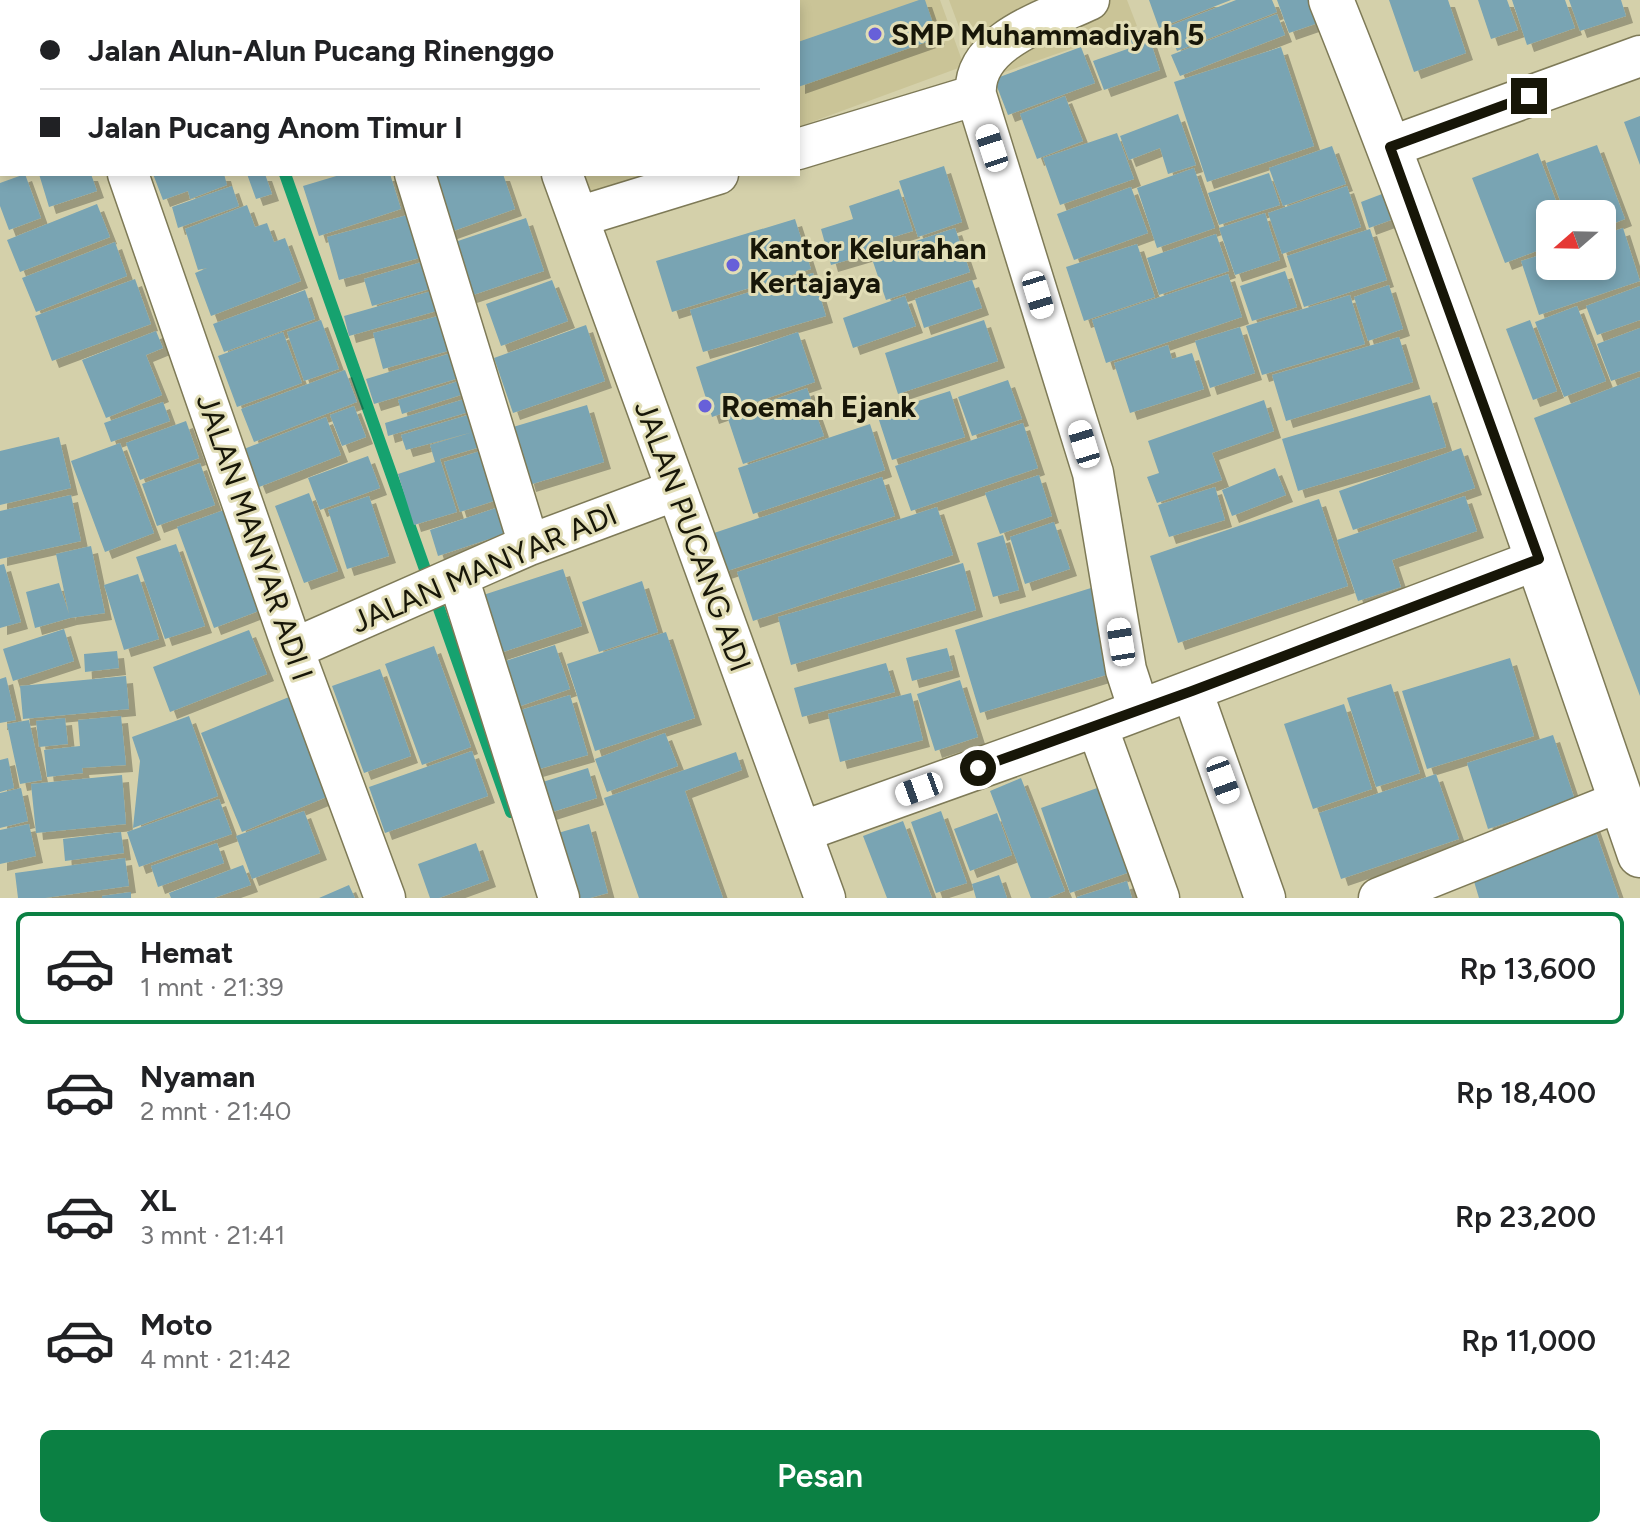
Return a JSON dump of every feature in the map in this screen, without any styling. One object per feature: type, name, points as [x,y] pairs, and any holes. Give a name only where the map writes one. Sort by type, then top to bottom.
[{"type":"street","points":[[1089,0],[1023,30],[997,47],[976,75],[976,95],[1093,473],[1126,670],[1139,710]]},
{"type":"street","points":[[1331,0],[1390,147],[1539,559],[1640,855]]},
{"type":"street","points":[[1390,147],[1640,56]]},
{"type":"street","points":[[800,148],[976,95]]},
{"type":"street","name":"JALAN MANYAR ADI I","points":[[129,176],[293,649],[385,898]]},
{"type":"street","points":[[416,176],[529,545]]},
{"type":"street","name":"JALAN PUCANG ADI","points":[[563,176],[825,898]]},
{"type":"street","points":[[578,217],[711,176]]},
{"type":"street","name":"JALAN MANYAR ADI","points":[[293,649],[529,545],[676,490]]},
{"type":"street","points":[[801,832],[1192,691],[1539,559]]},
{"type":"street","points":[[443,583],[559,898]]},
{"type":"street","points":[[1192,691],[1265,898]]},
{"type":"street","points":[[1097,726],[1159,898]]},
{"type":"street","points":[[1379,898],[1621,801]]},
{"type":"shaded area","name":"SMP Muhammadiyah 5","points":[[800,0],[940,0],[964,66],[800,126]]},
{"type":"shaded area","points":[[949,0],[1127,0],[1137,26],[979,81]]},
{"type":"shaded area","points":[[576,176],[664,176],[586,205]]},
{"type":"building","points":[[919,0],[925,0],[938,38],[800,86],[800,41]]},
{"type":"building","points":[[1149,0],[1231,0],[1159,28]]},
{"type":"building","points":[[1236,0],[1272,0],[1277,12],[1177,51],[1167,27]]},
{"type":"building","points":[[1277,0],[1310,0],[1318,23],[1289,33]]},
{"type":"building","points":[[1389,0],[1448,0],[1466,53],[1414,72]]},
{"type":"building","points":[[1478,0],[1507,0],[1518,30],[1491,39]]},
{"type":"building","points":[[1512,0],[1565,0],[1575,28],[1527,45]]},
{"type":"building","points":[[1569,0],[1621,0],[1626,16],[1580,31]]},
{"type":"building","points":[[1277,14],[1285,35],[1180,76],[1171,55]]},
{"type":"building","points":[[1146,28],[1160,70],[1104,90],[1093,61],[1133,47],[1129,35]]},
{"type":"building","points":[[1081,47],[1095,83],[1008,115],[994,79]]},
{"type":"building","points":[[1281,47],[1314,146],[1207,182],[1174,82]]},
{"type":"building","points":[[1065,96],[1083,141],[1037,159],[1020,114]]},
{"type":"building","points":[[1178,114],[1196,165],[1168,174],[1160,148],[1129,160],[1120,136]]},
{"type":"building","points":[[1640,116],[1640,165],[1624,122]]},
{"type":"building","points":[[1117,133],[1134,179],[1060,205],[1043,158]]},
{"type":"building","points":[[1597,145],[1625,219],[1616,223],[1616,200],[1560,200],[1546,163]]},
{"type":"building","points":[[1332,146],[1346,184],[1283,206],[1269,168]]},
{"type":"building","points":[[1538,153],[1556,200],[1536,200],[1536,251],[1505,263],[1472,178]]},
{"type":"building","points":[[944,166],[962,222],[918,237],[899,181]]},
{"type":"building","points":[[1194,168],[1215,228],[1157,248],[1137,188]]},
{"type":"building","points":[[1269,173],[1280,205],[1219,225],[1208,193]]},
{"type":"building","points":[[26,176],[41,218],[9,230],[0,206],[0,183]]},
{"type":"building","points":[[40,176],[92,176],[97,191],[49,207]]},
{"type":"building","points":[[154,176],[225,176],[227,185],[190,199],[188,191],[163,200]]},
{"type":"building","points":[[248,176],[266,176],[272,194],[256,199]]},
{"type":"building","points":[[336,176],[391,176],[401,209],[319,236],[303,186]]},
{"type":"building","points":[[436,176],[504,176],[515,209],[445,234]]},
{"type":"building","points":[[232,186],[239,206],[178,228],[172,207]]},
{"type":"building","points":[[1347,186],[1361,227],[1282,254],[1268,213]]},
{"type":"building","points":[[1131,187],[1148,233],[1074,260],[1057,214]]},
{"type":"building","points":[[899,189],[913,231],[890,238],[892,247],[831,265],[821,229],[853,219],[849,206]]},
{"type":"building","points":[[1382,194],[1391,220],[1369,228],[1361,202]]},
{"type":"building","points":[[97,204],[110,237],[20,272],[7,240]]},
{"type":"building","points":[[247,205],[255,227],[267,223],[274,242],[285,238],[301,281],[211,316],[195,273],[207,268],[198,270],[185,229]]},
{"type":"building","points":[[1265,213],[1280,260],[1235,275],[1219,228]]},
{"type":"building","points":[[411,214],[423,257],[339,280],[327,237]]},
{"type":"building","points":[[526,218],[544,271],[467,297],[449,244]]},
{"type":"building","name":"Kantor Kelurahan Kertajaya","points":[[795,219],[811,269],[672,312],[656,261]]},
{"type":"building","points":[[955,228],[970,272],[886,300],[871,256]]},
{"type":"building","points":[[1623,228],[1640,281],[1539,315],[1521,261],[1536,256],[1536,280],[1616,280],[1616,230]]},
{"type":"building","points":[[1370,229],[1387,280],[1304,307],[1287,256]]},
{"type":"building","points":[[1216,234],[1229,271],[1159,295],[1147,258]]},
{"type":"building","points":[[115,242],[127,276],[36,312],[22,278]]},
{"type":"building","points":[[1137,244],[1155,297],[1084,321],[1066,267]]},
{"type":"building","points":[[425,261],[433,288],[372,306],[364,279]]},
{"type":"building","points":[[1285,271],[1297,307],[1252,321],[1240,286]]},
{"type":"building","points":[[813,273],[826,316],[703,352],[690,310]]},
{"type":"building","points":[[1228,274],[1242,317],[1106,363],[1092,320]]},
{"type":"building","points":[[135,279],[151,324],[52,361],[35,316]]},
{"type":"building","points":[[552,280],[568,321],[501,346],[486,304]]},
{"type":"building","points":[[972,280],[982,308],[924,328],[915,299]]},
{"type":"building","points":[[1389,285],[1403,329],[1368,341],[1354,297]]},
{"type":"building","points":[[1640,286],[1640,320],[1597,335],[1586,306]]},
{"type":"building","points":[[305,290],[315,319],[224,352],[213,324]]},
{"type":"building","points":[[435,290],[440,310],[349,336],[344,316]]},
{"type":"building","points":[[1350,295],[1365,344],[1262,375],[1246,326]]},
{"type":"building","points":[[905,296],[916,326],[853,348],[843,318]]},
{"type":"building","points":[[1577,306],[1606,381],[1564,397],[1535,322]]},
{"type":"building","points":[[450,313],[459,348],[383,369],[373,333]]},
{"type":"building","points":[[321,320],[339,369],[304,381],[287,332]]},
{"type":"building","points":[[984,320],[998,361],[898,394],[885,353]]},
{"type":"building","points":[[1530,320],[1557,391],[1533,400],[1506,329]]},
{"type":"building","points":[[586,325],[605,381],[513,413],[494,358]]},
{"type":"building","points":[[1240,327],[1255,373],[1210,388],[1195,341]]},
{"type":"building","points":[[1640,328],[1640,371],[1611,381],[1597,344]]},
{"type":"building","points":[[156,331],[163,348],[146,355],[162,395],[106,418],[82,360]]},
{"type":"building","points":[[283,332],[302,383],[237,407],[218,356]]},
{"type":"building","points":[[798,332],[815,382],[712,417],[696,367]]},
{"type":"building","points":[[1399,337],[1413,382],[1286,421],[1272,375]]},
{"type":"building","points":[[1168,345],[1172,359],[1192,353],[1204,389],[1130,413],[1114,363]]},
{"type":"building","points":[[461,350],[469,375],[374,404],[366,379]]},
{"type":"building","points":[[345,370],[357,402],[254,442],[241,409]]},
{"type":"building","points":[[1640,377],[1640,696],[1534,418]]},
{"type":"building","points":[[465,379],[470,392],[402,414],[398,400]]},
{"type":"building","points":[[1008,380],[1022,419],[972,436],[958,397]]},
{"type":"building","points":[[807,388],[824,436],[743,464],[727,416]]},
{"type":"building","points":[[950,391],[965,437],[892,460],[877,414]]},
{"type":"building","points":[[1430,395],[1446,447],[1298,491],[1282,439]]},
{"type":"building","points":[[468,398],[472,411],[388,436],[385,423]]},
{"type":"building","points":[[1264,400],[1274,431],[1212,453],[1222,480],[1157,503],[1147,477],[1159,473],[1148,441]]},
{"type":"building","points":[[163,402],[170,421],[111,442],[104,423]]},
{"type":"building","points":[[587,405],[604,462],[529,485],[513,427]]},
{"type":"building","points":[[354,406],[366,437],[342,446],[330,415]]},
{"type":"building","points":[[481,411],[487,445],[440,459],[457,512],[414,525],[398,474],[435,462],[430,445],[473,432],[406,450],[401,435]]},
{"type":"building","points":[[326,417],[341,455],[259,487],[244,449]]},
{"type":"building","points":[[186,421],[199,458],[140,480],[126,443]]},
{"type":"building","points":[[1023,423],[1038,468],[911,511],[895,466]]},
{"type":"building","points":[[870,424],[885,470],[753,514],[738,468]]},
{"type":"building","points":[[59,437],[71,488],[0,505],[0,451]]},
{"type":"building","points":[[120,443],[154,533],[105,552],[71,461]]},
{"type":"building","points":[[1461,448],[1475,488],[1353,530],[1339,491]]},
{"type":"building","points":[[487,449],[503,498],[460,512],[444,462]]},
{"type":"building","points":[[368,456],[380,488],[320,510],[308,478]]},
{"type":"building","points":[[200,463],[215,505],[157,526],[142,484]]},
{"type":"building","points":[[1275,468],[1286,495],[1232,516],[1222,490]]},
{"type":"building","points":[[1039,475],[1052,516],[1000,534],[985,493]]},
{"type":"building","points":[[882,477],[895,516],[724,572],[711,534]]},
{"type":"building","points":[[1215,487],[1225,520],[1169,537],[1158,505]]},
{"type":"building","points":[[309,493],[338,571],[304,583],[275,506]]},
{"type":"building","points":[[71,495],[81,541],[0,559],[0,511]]},
{"type":"building","points":[[369,496],[389,556],[347,569],[328,510]]},
{"type":"building","points":[[1465,496],[1477,531],[1392,560],[1401,587],[1358,601],[1337,540]]},
{"type":"building","points":[[1319,499],[1348,586],[1178,643],[1150,556]]},
{"type":"building","points":[[505,505],[513,531],[438,556],[430,530]]},
{"type":"building","points":[[937,507],[953,555],[753,621],[737,572]]},
{"type":"building","points":[[224,510],[261,610],[214,628],[177,527]]},
{"type":"building","points":[[1054,522],[1070,569],[1025,584],[1010,537]]},
{"type":"building","points":[[1003,535],[1019,590],[993,597],[977,543]]},
{"type":"building","points":[[176,544],[205,626],[165,639],[136,557]]},
{"type":"building","points":[[91,546],[105,613],[70,618],[35,628],[26,592],[59,583],[69,614],[56,554]]},
{"type":"building","points":[[963,563],[976,610],[791,665],[778,617]]},
{"type":"building","points":[[4,564],[21,622],[0,628],[0,565]]},
{"type":"building","points":[[563,569],[582,626],[491,656],[471,599]]},
{"type":"building","points":[[138,574],[159,639],[124,650],[104,585]]},
{"type":"building","points":[[642,581],[658,632],[599,652],[582,602]]},
{"type":"building","points":[[1091,588],[1116,672],[980,713],[955,630]]},
{"type":"building","points":[[64,629],[74,661],[13,681],[3,649]]},
{"type":"building","points":[[249,630],[267,674],[170,712],[153,667]]},
{"type":"building","points":[[666,632],[695,718],[595,751],[567,664]]},
{"type":"building","points":[[555,645],[570,689],[506,711],[490,666]]},
{"type":"building","points":[[434,646],[471,747],[422,765],[385,664]]},
{"type":"building","points":[[947,648],[953,670],[912,681],[906,658]]},
{"type":"building","points":[[117,651],[119,668],[85,672],[84,654]]},
{"type":"building","points":[[1510,658],[1534,736],[1427,769],[1402,691]]},
{"type":"building","points":[[886,663],[895,692],[802,717],[794,688]]},
{"type":"building","points":[[380,669],[411,756],[364,773],[332,686]]},
{"type":"building","points":[[126,676],[129,709],[23,719],[20,686]]},
{"type":"building","points":[[6,677],[16,720],[0,723],[0,679]]},
{"type":"building","points":[[960,680],[978,737],[935,751],[917,694]]},
{"type":"building","points":[[1391,684],[1420,773],[1376,787],[1347,698]]},
{"type":"building","points":[[911,693],[923,740],[840,762],[828,714]]},
{"type":"building","points":[[570,695],[588,755],[529,772],[511,713]]},
{"type":"building","points":[[289,697],[329,796],[242,832],[201,733]]},
{"type":"building","points":[[1344,704],[1372,789],[1313,809],[1284,724]]},
{"type":"building","points":[[121,716],[126,765],[82,768],[83,773],[47,777],[44,750],[80,746],[78,720]]},
{"type":"building","points":[[189,716],[218,796],[133,828],[140,761],[132,737]]},
{"type":"building","points":[[65,718],[68,744],[39,747],[36,721]]},
{"type":"building","points":[[29,720],[42,780],[20,784],[7,724]]},
{"type":"building","points":[[665,733],[678,766],[607,792],[595,759]]},
{"type":"building","points":[[1553,735],[1575,800],[1488,829],[1467,763]]},
{"type":"building","points":[[472,751],[488,796],[385,833],[369,787]]},
{"type":"building","points":[[736,752],[742,770],[685,791],[723,898],[639,898],[604,798]]},
{"type":"building","points":[[8,758],[14,788],[0,792],[0,760]]},
{"type":"building","points":[[588,768],[597,798],[546,814],[536,784]]},
{"type":"building","points":[[1436,774],[1459,839],[1341,879],[1319,813]]},
{"type":"building","points":[[122,775],[126,824],[36,833],[31,784]]},
{"type":"building","points":[[1021,778],[1065,891],[1048,898],[1031,898],[990,791]]},
{"type":"building","points":[[1100,787],[1130,872],[1070,893],[1041,808]]},
{"type":"building","points":[[21,788],[28,821],[0,828],[0,793]]},
{"type":"building","points":[[219,799],[232,834],[139,867],[127,832]]},
{"type":"building","points":[[304,811],[320,853],[252,879],[236,836]]},
{"type":"building","points":[[941,811],[967,883],[936,893],[911,822]]},
{"type":"building","points":[[997,813],[1012,855],[970,871],[954,829]]},
{"type":"building","points":[[903,821],[932,898],[887,898],[863,836]]},
{"type":"building","points":[[1592,821],[1619,898],[1479,898],[1472,875]]},
{"type":"building","points":[[29,824],[36,856],[0,864],[0,830]]},
{"type":"building","points":[[589,824],[608,893],[576,898],[558,833]]},
{"type":"building","points":[[121,832],[124,853],[65,861],[63,839]]},
{"type":"building","points":[[217,843],[224,863],[158,887],[151,866]]},
{"type":"building","points":[[476,843],[489,880],[439,898],[430,898],[418,864]]},
{"type":"building","points":[[125,858],[129,886],[45,898],[18,898],[15,873]]},
{"type":"building","points":[[243,865],[251,885],[214,898],[171,898],[169,893]]},
{"type":"building","points":[[999,875],[1007,898],[976,898],[972,884]]},
{"type":"building","points":[[1127,881],[1132,898],[1077,898],[1077,897]]},
{"type":"building","points":[[349,885],[355,898],[319,898]]},
{"type":"building","points":[[131,892],[131,898],[102,898],[102,896]]},
{"type":"waterway","points":[[286,176],[511,812]]},
{"type":"place","name":"SMP Muhammadiyah 5","points":[[875,34]]},
{"type":"place","name":"Kantor Kelurahan Kertajaya","points":[[733,265]]},
{"type":"place","name":"Roemah Ejank","points":[[705,406]]},
{"type":"route","points":[[978,768],[1192,691],[1539,559],[1390,147],[1529,96]]}]
